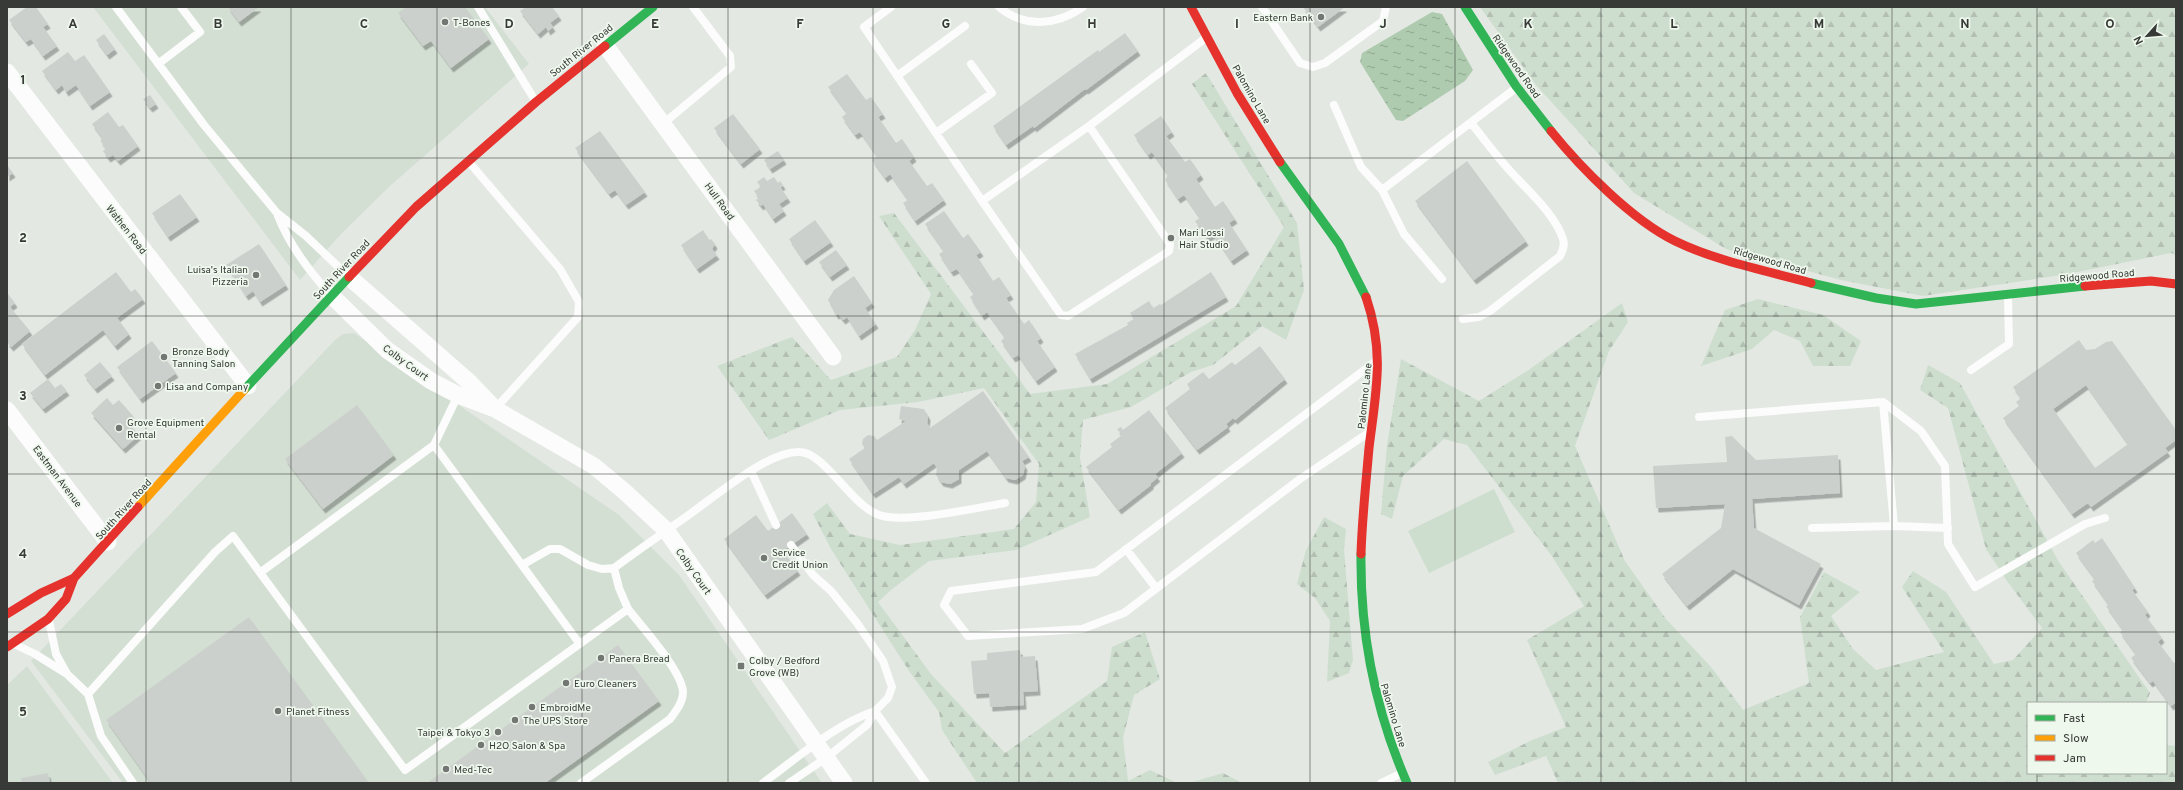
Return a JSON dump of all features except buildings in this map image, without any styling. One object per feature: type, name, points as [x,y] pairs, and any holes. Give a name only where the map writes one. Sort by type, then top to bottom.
[{"type":"street","name":"South River Road","points":[[7,614],[41,593],[74,578],[348,276],[416,207],[536,102],[653,7]]},
{"type":"street","name":"Palomino Lane","points":[[1191,7],[1254,120],[1302,193],[1350,260],[1371,311],[1377,338],[1379,359],[1361,542],[1361,584],[1364,625],[1378,706],[1407,783]]},
{"type":"street","name":"Ridgewood Road","points":[[1465,7],[1517,88],[1578,161],[1607,190],[1639,218],[1674,241],[1720,258],[1824,287],[1884,301],[1916,304],[2124,282],[2151,281],[2176,284]]},
{"type":"street","name":"Hull Road","points":[[605,45],[664,123],[833,357]]},
{"type":"street","name":"Wathen Road","points":[[7,72],[248,386]]},
{"type":"street","name":"Colby Court","points":[[348,276],[469,382],[495,409]]},
{"type":"street","name":"Colby Court","points":[[331,295],[387,350],[431,381],[458,395],[495,409],[594,466],[626,492],[666,530],[844,783]]},
{"type":"street","name":"Eastman Avenue","points":[[10,419],[108,542]]},
{"type":"street","name":"South River Road","points":[[10,645],[48,619],[66,599],[74,578]]},
{"type":"street","points":[[7,659],[10,645]]},
{"type":"lane","points":[[116,7],[204,125],[277,214],[306,236],[348,276]]},
{"type":"lane","points":[[158,64],[200,32],[181,7]]},
{"type":"lane","points":[[478,7],[536,102]]},
{"type":"lane","points":[[664,123],[731,67],[730,56],[692,7]]},
{"type":"lane","points":[[891,7],[864,27],[982,201],[1062,315],[1068,316],[1169,251],[1170,244],[1089,126]]},
{"type":"lane","points":[[999,7],[1013,18],[1031,22],[1046,22],[1062,18],[1083,7]]},
{"type":"lane","points":[[1262,7],[1300,63],[1313,67],[1325,63],[1383,21],[1386,7]]},
{"type":"lane","points":[[897,76],[965,26]]},
{"type":"lane","points":[[982,201],[1089,126],[1207,37]]},
{"type":"lane","points":[[936,133],[992,93],[971,64]]},
{"type":"lane","points":[[1382,190],[1452,136],[1472,124],[1517,88]]},
{"type":"lane","points":[[1334,105],[1361,167],[1382,190],[1404,234],[1442,279]]},
{"type":"lane","points":[[1463,319],[1479,317],[1490,311],[1560,256],[1564,247],[1557,227],[1542,205],[1504,164],[1472,124]]},
{"type":"lane","points":[[469,162],[560,269],[579,302],[578,317],[495,409]]},
{"type":"lane","points":[[277,214],[293,248],[308,270],[331,295]]},
{"type":"lane","points":[[1971,370],[2009,344],[2008,294]]},
{"type":"lane","points":[[1372,431],[1300,479],[1124,613],[1082,629],[968,636],[944,605],[951,591],[1096,572],[1379,359]]},
{"type":"lane","points":[[261,572],[434,444],[458,395]]},
{"type":"lane","points":[[1883,402],[1894,526]]},
{"type":"lane","points":[[1699,417],[1883,402],[1921,431],[1945,466],[1948,544],[1975,587],[2085,524],[2105,518]]},
{"type":"lane","points":[[434,444],[579,643]]},
{"type":"lane","points":[[522,565],[550,549],[560,549],[595,567],[602,569],[614,568],[751,471],[787,452],[802,452],[815,457],[866,510],[880,516],[914,518],[1004,503]]},
{"type":"lane","points":[[751,471],[776,524]]},
{"type":"lane","points":[[1812,528],[1894,526],[1948,528]]},
{"type":"lane","points":[[88,694],[215,552],[233,536],[261,572],[405,770],[628,609]]},
{"type":"lane","points":[[788,783],[826,758],[867,725],[875,712],[888,698],[892,687],[883,661],[832,591],[814,575],[791,545]]},
{"type":"lane","points":[[1126,549],[1156,588]]},
{"type":"lane","points":[[582,783],[670,720],[680,707],[683,692],[679,677],[628,609],[619,588],[614,568]]},
{"type":"lane","points":[[48,619],[56,654],[67,674]]},
{"type":"lane","points":[[10,645],[34,654],[67,674],[88,694],[101,736],[133,783]]},
{"type":"lane","points":[[763,783],[817,744],[861,716],[875,712]]},
{"type":"lane","points":[[875,712],[926,783]]},
{"type":"lane","points":[[1381,783],[1403,773]]},
{"type":"shaded area","points":[[93,7],[485,7],[529,64],[390,186],[342,233],[300,280]]},
{"type":"shaded area","points":[[354,333],[619,515],[679,575],[822,783],[123,783],[31,661],[335,340],[343,334]]},
{"type":"shaded area","points":[[27,666],[113,783],[7,783],[7,685]]},
{"type":"green space","points":[[1480,7],[2176,7],[2176,255],[2171,253],[2068,274],[1923,296],[1841,280],[1726,249],[1634,193],[1536,85]]},
{"type":"green space","points":[[1206,73],[1297,223],[1304,290],[1286,340],[1262,326],[1213,365],[1191,372],[1131,407],[1083,420],[1080,458],[1090,517],[1016,550],[929,561],[891,590],[878,602],[931,674],[1005,753],[1107,681],[1112,647],[1145,632],[1160,679],[1134,695],[1123,738],[1128,781],[1150,770],[1177,783],[977,783],[942,730],[939,712],[909,671],[831,549],[813,514],[827,503],[850,534],[900,545],[1014,529],[1036,502],[1039,464],[984,388],[918,402],[840,410],[769,440],[717,366],[792,337],[831,380],[897,357],[915,330],[931,294],[879,216],[894,213],[1030,394],[1107,384],[1236,306],[1284,227],[1192,84]]},
{"type":"green space","points":[[1758,299],[1823,315],[1861,341],[1850,366],[1813,366],[1800,341],[1774,330],[1752,349],[1701,366],[1725,310]]},
{"type":"green space","points":[[1622,303],[1628,322],[1609,351],[1575,446],[1625,561],[1666,619],[1712,668],[1743,710],[1809,683],[1800,617],[1824,572],[1860,592],[1831,616],[1853,649],[1876,670],[1944,652],[1902,587],[1913,571],[1946,592],[1994,664],[2013,660],[2042,628],[2007,581],[1986,549],[1948,408],[1920,390],[1928,365],[1960,383],[2059,562],[2150,693],[2146,702],[2027,702],[2027,774],[2167,774],[2167,745],[2176,746],[2176,783],[1558,783],[1546,756],[1495,775],[1488,762],[1532,740],[1566,727],[1527,640],[1584,606],[1551,555],[1467,445],[1444,439],[1403,476],[1392,519],[1381,514],[1387,445],[1401,359],[1479,401],[1530,369]]},
{"type":"green space","points":[[1494,489],[1515,532],[1429,573],[1408,531]]},
{"type":"green space","points":[[1324,517],[1346,529],[1344,549],[1353,660],[1349,673],[1327,682],[1330,621],[1315,598],[1297,584],[1306,550]]},
{"type":"green space","points":[[1223,773],[1242,783],[1189,783]]},
{"type":"water","points":[[1432,12],[1442,14],[1473,70],[1465,81],[1403,121],[1396,120],[1360,62],[1362,53]]},
{"type":"traffic: fast","points":[[605,46],[653,7]]},
{"type":"traffic: fast","points":[[1465,7],[1516,86],[1551,131]]},
{"type":"traffic: fast","points":[[1280,162],[1339,244],[1366,297]]},
{"type":"traffic: fast","points":[[244,390],[349,277]]},
{"type":"traffic: fast","points":[[1811,283],[1876,298],[1916,304],[2085,286]]},
{"type":"traffic: fast","points":[[1361,554],[1363,613],[1372,671],[1386,728],[1407,783]]},
{"type":"traffic: slow","points":[[138,507],[244,390]]},
{"type":"traffic: jam","points":[[1191,7],[1237,93],[1280,162]]},
{"type":"traffic: jam","points":[[349,277],[416,207],[536,102],[605,46]]},
{"type":"traffic: jam","points":[[1551,131],[1577,161],[1608,192],[1625,207],[1659,232],[1675,241],[1707,254],[1811,283]]},
{"type":"traffic: jam","points":[[2085,286],[2151,281],[2176,284]]},
{"type":"traffic: jam","points":[[1361,554],[1365,488],[1377,372],[1375,336],[1372,317],[1366,297]]},
{"type":"traffic: jam","points":[[7,647],[48,619],[66,599],[74,578],[138,507]]},
{"type":"traffic: jam","points":[[7,614],[41,593],[74,578]]},
{"type":"place","name":"Eastern Bank","points":[[1321,17]]},
{"type":"place","name":"T-Bones","points":[[445,22]]},
{"type":"place","name":"Mari Lossi Hair Studio","points":[[1171,238]]},
{"type":"place","name":"Luisa's Italian Pizzeria","points":[[256,275]]},
{"type":"place","name":"Bronze Body Tanning Salon","points":[[164,357]]},
{"type":"place","name":"Lisa and Company","points":[[158,386]]},
{"type":"place","name":"Grove Equipment Rental","points":[[119,428]]},
{"type":"place","name":"Service Credit Union","points":[[764,558]]},
{"type":"place","name":"Panera Bread","points":[[601,658]]},
{"type":"place","name":"Colby / Bedford Grove (WB)","points":[[741,666]]},
{"type":"place","name":"Euro Cleaners","points":[[566,683]]},
{"type":"place","name":"EmbroidMe","points":[[532,707]]},
{"type":"place","name":"Planet Fitness","points":[[278,711]]},
{"type":"place","name":"The UPS Store","points":[[515,720]]},
{"type":"place","name":"Taipei & Tokyo 3","points":[[498,732]]},
{"type":"place","name":"H2O Salon & Spa","points":[[481,745]]},
{"type":"place","name":"Med-Tec","points":[[446,769]]}]
